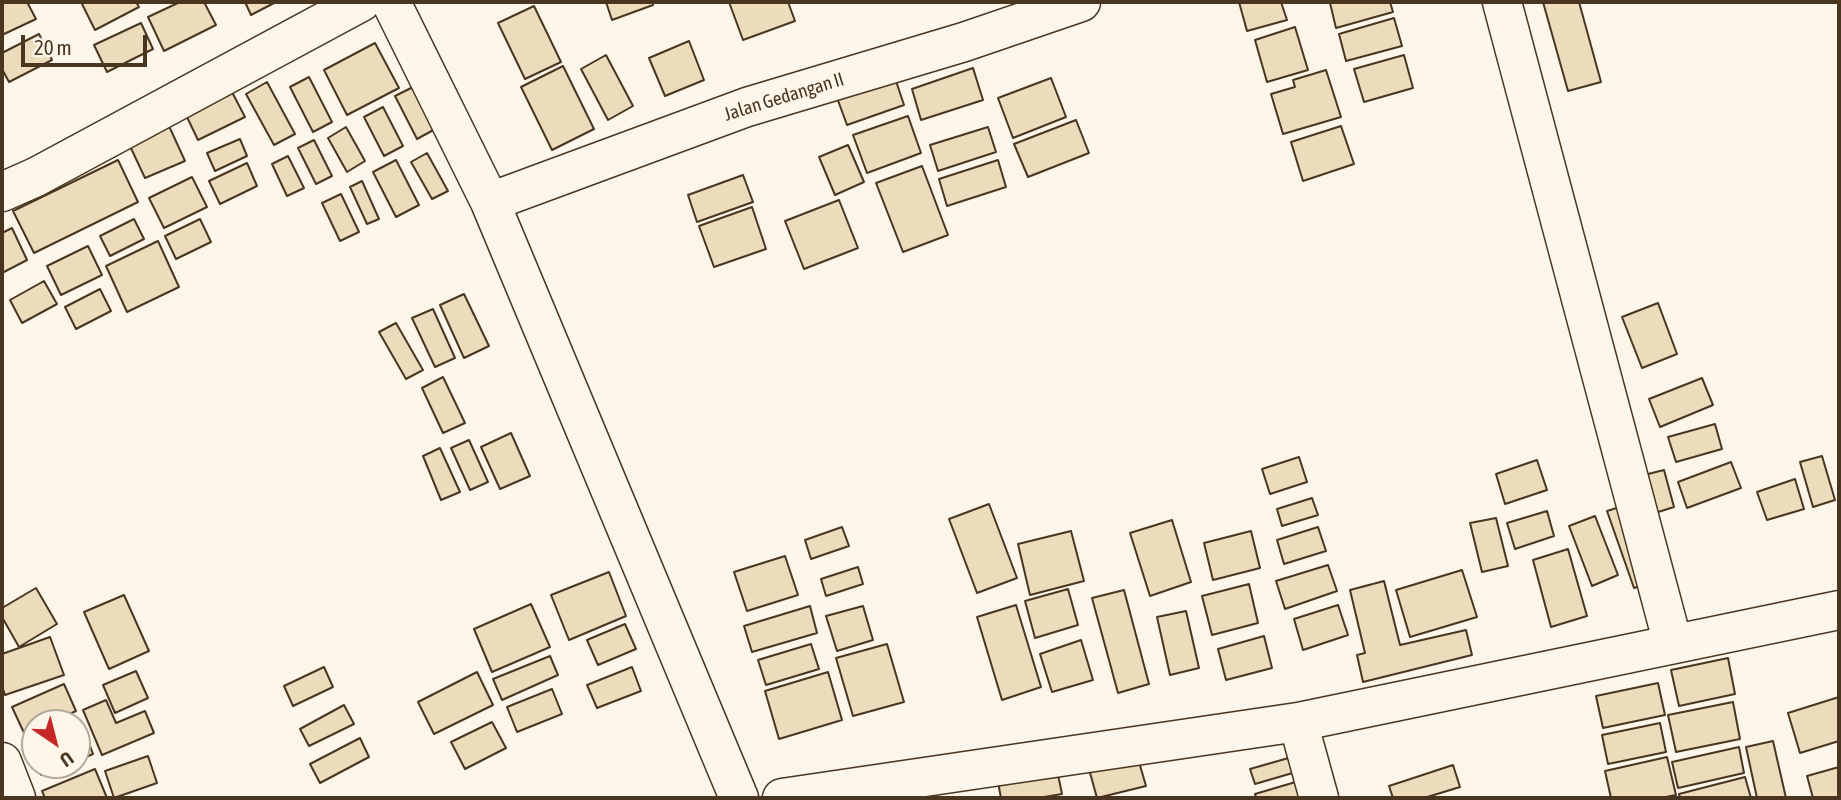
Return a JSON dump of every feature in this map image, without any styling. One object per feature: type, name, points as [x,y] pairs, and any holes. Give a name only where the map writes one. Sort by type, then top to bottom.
[{"type":"street","points":[[2,192],[36,177],[361,2]]},
{"type":"street","points":[[391,2],[491,202],[739,798]]},
{"type":"street","name":"Jalan Gedangan II","points":[[491,202],[747,107],[964,42],[1081,2]]},
{"type":"street","points":[[1502,2],[1673,645]]},
{"type":"street","points":[[782,798],[1298,722],[1839,610]]},
{"type":"street","points":[[1298,722],[1319,798]]},
{"type":"street","points":[[2,762],[16,798]]},
{"type":"building","points":[[2,2],[27,2],[36,19],[2,35]]},
{"type":"building","points":[[81,2],[136,2],[139,7],[95,30]]},
{"type":"building","points":[[180,2],[204,2],[216,25],[164,51],[148,17]]},
{"type":"building","points":[[245,2],[276,2],[251,15]]},
{"type":"building","points":[[606,2],[652,2],[653,5],[612,20]]},
{"type":"building","points":[[729,2],[788,2],[795,21],[743,40]]},
{"type":"building","points":[[1239,2],[1281,2],[1287,20],[1247,31]]},
{"type":"building","points":[[1390,2],[1393,12],[1336,28],[1330,3]]},
{"type":"building","points":[[1543,2],[1579,2],[1601,82],[1568,91]]},
{"type":"building","points":[[534,6],[561,62],[525,79],[498,23]]},
{"type":"building","points":[[1394,18],[1402,46],[1346,61],[1339,34]]},
{"type":"building","points":[[141,23],[153,49],[107,72],[94,45]]},
{"type":"building","points":[[1295,27],[1308,70],[1267,82],[1255,40]]},
{"type":"building","points":[[39,34],[52,60],[9,82],[2,69],[2,53]]},
{"type":"building","points":[[689,41],[704,80],[665,96],[649,58]]},
{"type":"building","points":[[375,43],[399,88],[347,115],[324,70]]},
{"type":"building","points":[[606,55],[633,106],[608,120],[581,69]]},
{"type":"building","points":[[1404,55],[1413,88],[1364,102],[1354,69]]},
{"type":"building","points":[[563,66],[594,129],[552,150],[521,87]]},
{"type":"building","points":[[973,68],[983,100],[921,120],[912,89]]},
{"type":"building","points":[[1326,70],[1341,117],[1283,134],[1271,94],[1295,87],[1293,80]]},
{"type":"building","points":[[894,75],[904,105],[847,125],[836,95]]},
{"type":"building","points":[[309,77],[332,122],[313,132],[290,87]]},
{"type":"building","points":[[1051,78],[1066,117],[1013,138],[998,98]]},
{"type":"building","points":[[267,82],[295,134],[274,145],[246,94]]},
{"type":"building","points":[[415,86],[437,128],[417,139],[395,96]]},
{"type":"building","points":[[232,92],[245,117],[198,140],[186,115]]},
{"type":"building","points":[[383,107],[403,146],[384,156],[364,117]]},
{"type":"building","points":[[908,116],[921,153],[867,173],[853,135]]},
{"type":"building","points":[[1076,120],[1089,153],[1028,177],[1014,144]]},
{"type":"building","points":[[169,126],[185,161],[145,178],[129,144]]},
{"type":"building","points":[[1341,126],[1354,164],[1303,181],[1291,142]]},
{"type":"building","points":[[346,127],[365,161],[347,172],[328,138]]},
{"type":"building","points":[[988,127],[996,152],[938,171],[930,145]]},
{"type":"building","points":[[240,139],[247,156],[215,171],[207,153]]},
{"type":"building","points":[[314,140],[332,176],[316,184],[298,148]]},
{"type":"building","points":[[848,145],[864,182],[835,195],[819,157]]},
{"type":"building","points":[[427,153],[448,191],[432,199],[411,162]]},
{"type":"building","points":[[288,156],[304,188],[287,196],[272,164]]},
{"type":"building","points":[[118,160],[138,202],[34,253],[13,211]]},
{"type":"building","points":[[396,160],[419,205],[396,217],[373,172]]},
{"type":"building","points":[[998,160],[1006,187],[947,206],[939,179]]},
{"type":"building","points":[[247,163],[257,186],[220,204],[209,181]]},
{"type":"building","points":[[922,166],[948,235],[903,252],[876,183]]},
{"type":"building","points":[[743,175],[753,202],[697,222],[688,195]]},
{"type":"building","points":[[192,177],[207,207],[164,228],[149,198]]},
{"type":"building","points":[[362,181],[379,219],[367,224],[350,187]]},
{"type":"building","points":[[341,194],[359,232],[340,241],[322,203]]},
{"type":"building","points":[[839,200],[858,248],[804,269],[785,221]]},
{"type":"building","points":[[752,207],[766,249],[714,267],[699,226]]},
{"type":"building","points":[[134,219],[144,239],[110,256],[100,236]]},
{"type":"building","points":[[200,219],[211,242],[176,259],[165,236]]},
{"type":"building","points":[[12,228],[27,260],[2,273],[2,233]]},
{"type":"building","points":[[158,241],[179,287],[127,312],[106,266]]},
{"type":"building","points":[[88,246],[102,275],[61,295],[47,266]]},
{"type":"building","points":[[44,281],[57,304],[22,323],[10,300]]},
{"type":"building","points":[[100,289],[111,311],[76,329],[65,307]]},
{"type":"building","points":[[464,294],[489,346],[464,358],[440,305]]},
{"type":"building","points":[[1658,303],[1677,354],[1642,368],[1622,317]]},
{"type":"building","points":[[433,309],[455,358],[435,367],[412,318]]},
{"type":"building","points":[[396,323],[423,370],[406,379],[379,332]]},
{"type":"building","points":[[443,377],[465,423],[443,433],[422,388]]},
{"type":"building","points":[[1702,378],[1713,405],[1660,427],[1649,399]]},
{"type":"building","points":[[1715,424],[1722,449],[1676,462],[1668,437]]},
{"type":"building","points":[[511,433],[530,476],[500,489],[481,447]]},
{"type":"building","points":[[469,440],[488,482],[470,490],[451,448]]},
{"type":"building","points":[[440,448],[460,492],[441,500],[423,456]]},
{"type":"building","points":[[1822,456],[1835,500],[1813,507],[1800,462]]},
{"type":"building","points":[[1299,457],[1307,482],[1270,494],[1262,469]]},
{"type":"building","points":[[1537,460],[1547,490],[1505,504],[1496,474]]},
{"type":"building","points":[[1731,462],[1741,488],[1687,508],[1678,482]]},
{"type":"building","points":[[1664,470],[1674,507],[1655,513],[1644,475]]},
{"type":"building","points":[[1795,479],[1804,509],[1767,520],[1757,492]]},
{"type":"building","points":[[1312,498],[1318,515],[1282,526],[1277,509]]},
{"type":"building","points":[[989,504],[1017,578],[977,593],[949,519]]},
{"type":"building","points":[[1620,507],[1647,584],[1634,588],[1607,511]]},
{"type":"building","points":[[1547,511],[1554,536],[1515,549],[1507,523]]},
{"type":"building","points":[[1595,516],[1618,575],[1592,586],[1569,526]]},
{"type":"building","points":[[1496,518],[1508,566],[1482,572],[1470,523]]},
{"type":"building","points":[[1172,520],[1191,582],[1150,596],[1130,533]]},
{"type":"building","points":[[842,527],[849,546],[811,559],[805,540]]},
{"type":"building","points":[[1318,527],[1326,551],[1284,564],[1277,540]]},
{"type":"building","points":[[1071,531],[1084,581],[1030,595],[1018,544]]},
{"type":"building","points":[[1251,531],[1260,568],[1213,580],[1204,543]]},
{"type":"building","points":[[1568,549],[1587,616],[1551,627],[1533,560]]},
{"type":"building","points":[[785,556],[798,595],[747,611],[734,572]]},
{"type":"building","points":[[1328,565],[1337,591],[1285,609],[1276,581]]},
{"type":"building","points":[[858,567],[863,584],[826,596],[821,579]]},
{"type":"building","points":[[1462,570],[1477,617],[1410,637],[1396,590]]},
{"type":"building","points":[[609,572],[626,616],[569,640],[551,595]]},
{"type":"building","points":[[1384,581],[1400,645],[1466,630],[1472,655],[1363,682],[1357,655],[1365,653],[1350,590]]},
{"type":"building","points":[[1249,584],[1258,623],[1212,635],[1202,596]]},
{"type":"building","points":[[36,588],[57,624],[19,647],[2,617],[2,608]]},
{"type":"building","points":[[1068,589],[1078,625],[1035,638],[1025,601]]},
{"type":"building","points":[[1124,590],[1149,684],[1118,693],[1092,598]]},
{"type":"building","points":[[124,595],[149,651],[109,669],[84,612]]},
{"type":"building","points":[[531,604],[550,647],[492,672],[474,629]]},
{"type":"building","points":[[1016,605],[1041,687],[1002,700],[977,617]]},
{"type":"building","points":[[1338,605],[1348,635],[1303,650],[1294,619]]},
{"type":"building","points":[[810,606],[817,633],[752,652],[744,626]]},
{"type":"building","points":[[863,606],[873,640],[837,651],[826,616]]},
{"type":"building","points":[[1186,611],[1199,668],[1170,675],[1157,617]]},
{"type":"building","points":[[625,624],[636,649],[598,665],[587,640]]},
{"type":"building","points":[[1264,636],[1272,668],[1226,680],[1218,649]]},
{"type":"building","points":[[50,637],[64,675],[5,695],[2,686],[2,654]]},
{"type":"building","points":[[1081,640],[1093,680],[1052,692],[1040,654]]},
{"type":"building","points":[[811,644],[819,669],[766,685],[758,660]]},
{"type":"building","points":[[887,644],[904,702],[853,716],[836,658]]},
{"type":"building","points":[[550,656],[558,675],[502,700],[493,679]]},
{"type":"building","points":[[1728,658],[1735,694],[1679,706],[1671,670]]},
{"type":"building","points":[[324,667],[333,687],[293,706],[284,686]]},
{"type":"building","points":[[632,667],[641,691],[597,708],[587,685]]},
{"type":"building","points":[[136,671],[148,698],[115,713],[103,685]]},
{"type":"building","points":[[477,672],[493,705],[434,734],[418,702]]},
{"type":"building","points":[[828,672],[842,720],[779,739],[765,691]]},
{"type":"building","points":[[1658,683],[1665,715],[1603,728],[1596,696]]},
{"type":"building","points":[[64,684],[75,709],[21,709],[21,726],[12,707]]},
{"type":"building","points":[[552,689],[562,714],[517,732],[507,707]]},
{"type":"building","points":[[1839,697],[1839,741],[1800,753],[1788,713]]},
{"type":"building","points":[[106,700],[116,723],[145,711],[154,733],[102,755],[91,729],[91,709],[85,709]]},
{"type":"building","points":[[1733,702],[1740,739],[1676,752],[1668,715]]},
{"type":"building","points":[[344,705],[354,724],[309,746],[300,729]]},
{"type":"building","points":[[492,722],[506,748],[465,769],[451,742]]},
{"type":"building","points":[[1660,723],[1666,752],[1608,764],[1602,735]]},
{"type":"building","points":[[360,738],[369,757],[320,783],[310,764]]},
{"type":"building","points":[[1773,741],[1786,798],[1757,798],[1746,747]]},
{"type":"building","points":[[1739,747],[1744,773],[1678,788],[1672,762]]},
{"type":"building","points":[[1137,755],[1146,786],[1097,798],[1089,769]]},
{"type":"building","points":[[148,756],[157,783],[114,798],[105,771]]},
{"type":"building","points":[[1292,757],[1296,772],[1255,784],[1250,769]]},
{"type":"building","points":[[1667,757],[1676,795],[1661,798],[1611,798],[1605,771]]},
{"type":"building","points":[[1056,765],[1062,794],[1038,798],[1001,798],[997,777]]},
{"type":"building","points":[[1453,765],[1460,787],[1424,798],[1393,798],[1389,786]]},
{"type":"building","points":[[1839,767],[1839,798],[1813,798],[1807,776]]},
{"type":"building","points":[[95,769],[107,798],[45,798],[42,791],[71,779],[91,779],[91,771]]},
{"type":"building","points":[[1745,777],[1751,798],[1680,798],[1679,794]]},
{"type":"building","points":[[1299,781],[1305,798],[1256,798],[1255,794]]}]
